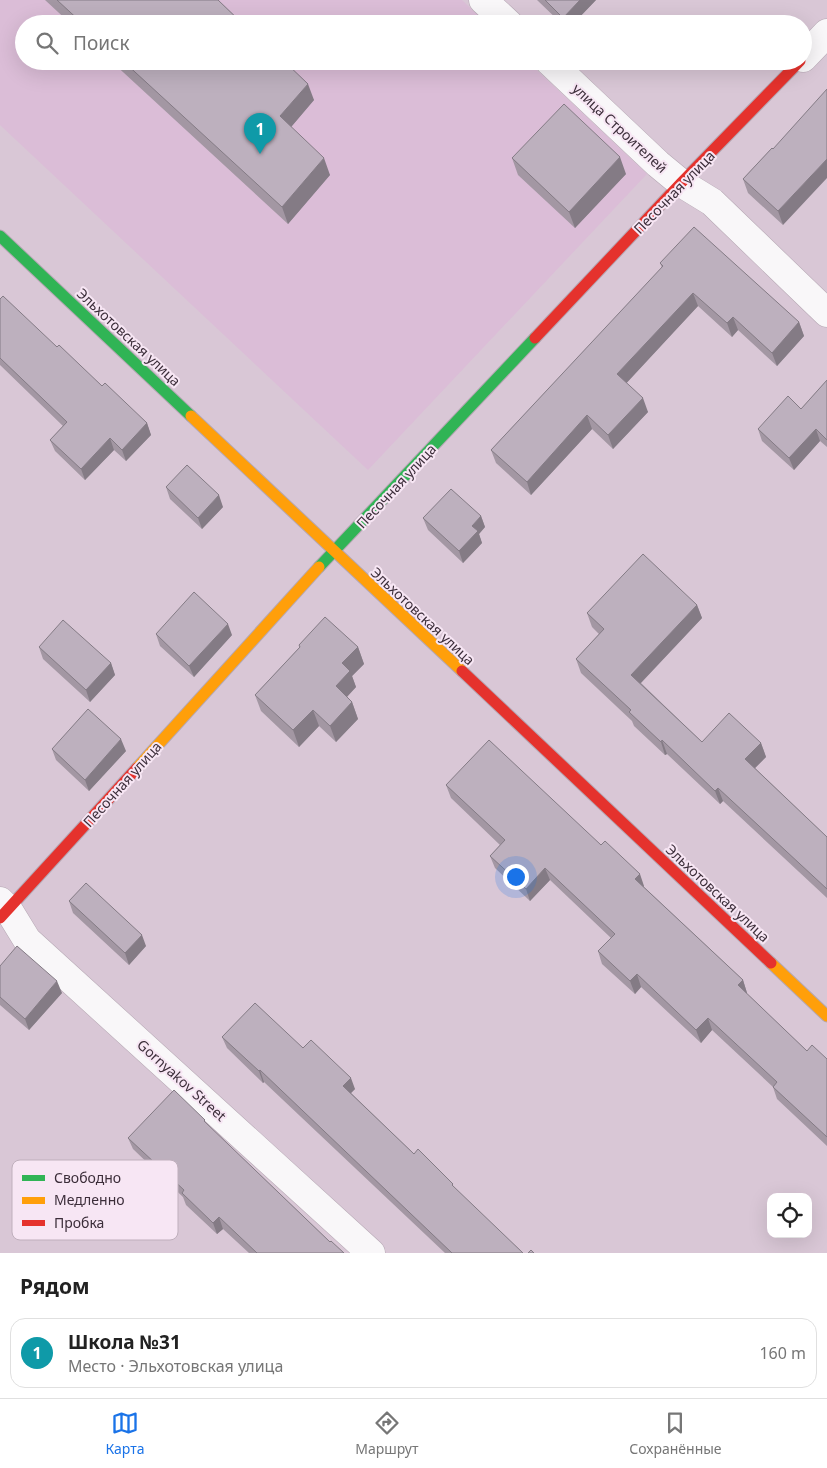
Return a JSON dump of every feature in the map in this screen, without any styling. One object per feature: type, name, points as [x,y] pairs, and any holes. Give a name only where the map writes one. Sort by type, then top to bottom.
[{"type":"street","points":[[484,0],[500,15]]},
{"type":"street","points":[[812,49],[827,33]]},
{"type":"street","name":"улица Строителей","points":[[558,70],[658,164],[681,183],[712,202],[827,313]]},
{"type":"street","name":"Песочная улица","points":[[3,909],[333,552],[681,183],[791,70]]},
{"type":"street","name":"Эльхотовская улица","points":[[0,236],[827,1016]]},
{"type":"street","name":"Gornyakov Street","points":[[3,909],[27,940],[371,1253]]},
{"type":"shaded area","points":[[0,0],[462,0],[478,15],[15,15],[15,70],[537,70],[647,174],[368,470],[0,125]]},
{"type":"building","points":[[57,0],[218,0],[234,15],[73,15]]},
{"type":"building","points":[[545,0],[580,0],[566,15],[560,15]]},
{"type":"building","points":[[133,70],[293,70],[308,84],[280,116],[324,158],[282,207]]},
{"type":"building","points":[[827,89],[827,159],[778,211],[743,179]]},
{"type":"building","points":[[564,104],[620,157],[569,212],[512,158]]},
{"type":"building","points":[[694,227],[799,322],[772,353],[733,317],[727,323],[693,293],[617,374],[643,398],[608,435],[587,415],[527,482],[491,450],[663,266],[660,263]]},
{"type":"building","points":[[3,296],[57,347],[59,345],[102,386],[105,383],[147,423],[122,450],[110,438],[81,469],[50,440],[67,422],[0,358],[0,299]]},
{"type":"building","points":[[827,380],[827,440],[816,429],[789,458],[758,429],[788,396],[801,409]]},
{"type":"building","points":[[187,465],[219,495],[198,518],[166,487]]},
{"type":"building","points":[[451,489],[481,516],[472,526],[478,531],[459,551],[423,518]]},
{"type":"building","points":[[643,554],[697,605],[631,675],[702,742],[729,713],[761,743],[745,759],[827,837],[827,889],[718,788],[715,791],[662,740],[661,742],[629,712],[631,710],[576,659],[604,629],[587,613]]},
{"type":"building","points":[[194,592],[228,624],[189,666],[156,634]]},
{"type":"building","points":[[325,617],[358,647],[342,663],[350,671],[336,686],[352,702],[330,726],[313,710],[293,730],[255,695]]},
{"type":"building","points":[[63,620],[111,663],[86,690],[39,647]]},
{"type":"building","points":[[88,709],[121,739],[85,780],[52,749]]},
{"type":"building","points":[[489,740],[601,845],[605,841],[640,874],[635,879],[743,980],[738,985],[807,1051],[812,1045],[827,1059],[827,1137],[773,1087],[777,1082],[708,1018],[696,1030],[637,974],[630,981],[598,951],[615,934],[545,868],[526,889],[490,856],[505,840],[446,785]]},
{"type":"building","points":[[86,883],[142,935],[125,953],[69,901]]},
{"type":"building","points":[[17,946],[57,981],[25,1019],[0,997],[0,966]]},
{"type":"building","points":[[255,1003],[303,1048],[311,1040],[351,1078],[343,1086],[414,1154],[418,1149],[452,1185],[523,1253],[452,1253],[260,1070],[222,1037]]},
{"type":"building","points":[[174,1090],[330,1242],[344,1253],[257,1253],[219,1217],[213,1223],[182,1193],[184,1190],[178,1184],[178,1160],[152,1160],[128,1138]]},
{"type":"traffic: fast","points":[[0,236],[191,416]]},
{"type":"traffic: fast","points":[[319,567],[535,338]]},
{"type":"traffic: slow","points":[[191,416],[462,671]]},
{"type":"traffic: slow","points":[[137,768],[319,567]]},
{"type":"traffic: slow","points":[[771,963],[827,1016]]},
{"type":"traffic: jam","points":[[535,338],[681,183],[791,70]]},
{"type":"traffic: jam","points":[[462,671],[771,963]]},
{"type":"traffic: jam","points":[[0,918],[137,768]]},
{"type":"place","name":"Школа №31","points":[[260,154]]}]
